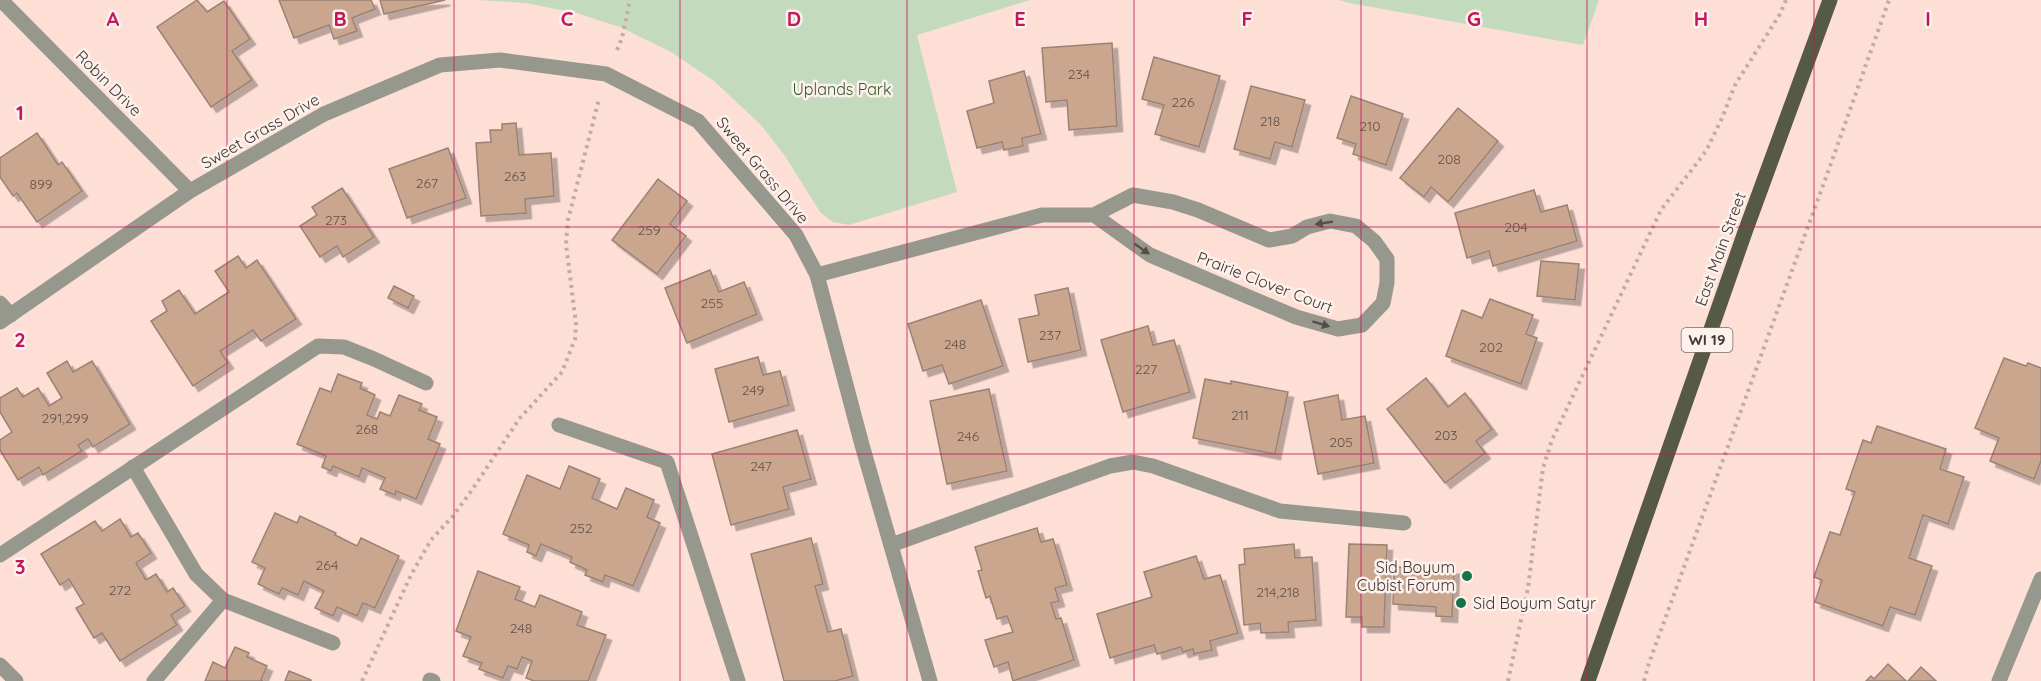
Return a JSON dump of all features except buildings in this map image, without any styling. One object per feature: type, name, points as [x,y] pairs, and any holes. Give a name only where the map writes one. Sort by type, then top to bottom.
[{"type":"main road","name":"East Main Street","points":[[1588,681],[1745,232],[1830,0]]},
{"type":"street","name":"Robin Drive","points":[[1,0],[189,191]]},
{"type":"street","name":"Sweet Grass Drive","points":[[5,319],[189,191],[324,114],[440,65],[500,60],[606,74],[698,121],[796,234],[817,275],[930,681]]},
{"type":"street","name":"Prairie Clover Court","points":[[817,275],[1042,215],[1094,215],[1133,195],[1173,202],[1198,210],[1269,240],[1292,236],[1307,227],[1330,221],[1356,226],[1374,241],[1387,259],[1387,283],[1383,303],[1362,325],[1338,329],[1296,317],[1150,255],[1094,215]]},
{"type":"street","points":[[0,303],[5,319]]},
{"type":"street","points":[[0,555],[318,346],[344,347],[374,358],[426,383]]},
{"type":"street","points":[[559,425],[667,462],[738,681]]},
{"type":"street","points":[[891,545],[1110,466],[1133,462],[1153,466],[1280,511],[1404,523]]},
{"type":"street","points":[[133,467],[196,574],[223,600],[333,643]]},
{"type":"street","points":[[1999,681],[2041,579]]},
{"type":"street","points":[[154,681],[223,600]]},
{"type":"street","points":[[0,664],[16,681]]},
{"type":"path","points":[[362,681],[411,575],[431,540],[472,490],[520,418],[562,372],[575,339],[576,324],[566,244],[568,220],[606,74],[622,38],[630,0]]},
{"type":"path","points":[[1508,681],[1528,588],[1543,468],[1552,440],[1661,210],[1706,151],[1735,86],[1780,14],[1786,0]]},
{"type":"path","points":[[1644,681],[1889,0]]},
{"type":"green space","name":"Uplands Park","points":[[477,0],[1030,0],[917,35],[957,192],[849,225],[833,222],[820,212],[785,156],[761,125],[714,81],[671,52],[620,27],[576,13],[526,3]]},
{"type":"green space","points":[[1339,0],[1599,0],[1583,45]]},
{"type":"place","name":"Sid Boyum Cubist Forum","points":[[1467,576]]},
{"type":"place","name":"Sid Boyum Satyr","points":[[1461,603]]}]
